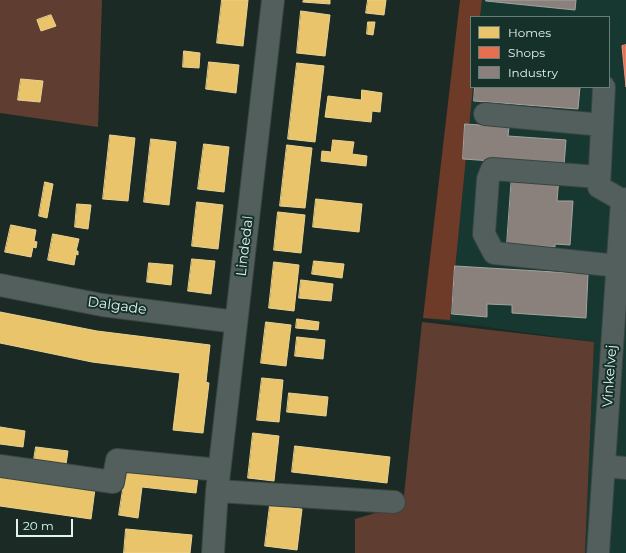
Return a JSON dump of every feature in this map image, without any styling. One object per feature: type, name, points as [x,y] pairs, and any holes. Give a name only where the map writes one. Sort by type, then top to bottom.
[{"type":"street","name":"Lindedal","points":[[213,553],[217,491],[273,0]]},
{"type":"street","points":[[604,88],[599,177],[492,169],[488,179],[484,234],[494,253],[618,266]]},
{"type":"street","points":[[485,114],[602,125]]},
{"type":"street","name":"Vinkelvej","points":[[598,553],[624,200],[599,187],[599,177]]},
{"type":"street","name":"Dalgade","points":[[0,285],[102,305],[236,322]]},
{"type":"street","points":[[0,466],[113,482],[117,460],[220,470]]},
{"type":"street","points":[[604,466],[626,468]]},
{"type":"street","points":[[217,491],[394,502]]},
{"type":"shaded area","points":[[0,0],[102,0],[98,127],[0,113]]},
{"type":"shaded area","points":[[460,0],[482,0],[480,16],[470,16],[470,88],[473,88],[450,320],[423,318]]},
{"type":"shaded area","points":[[482,0],[626,0],[626,553],[585,553],[594,342],[423,318],[450,320],[473,88],[610,88],[610,16],[480,16]]},
{"type":"shaded area","points":[[422,322],[594,342],[585,553],[355,553],[355,519],[403,505]]},
{"type":"building: Homes","points":[[222,0],[248,0],[243,46],[217,43]]},
{"type":"building: Homes","points":[[304,0],[330,0],[330,4],[303,2]]},
{"type":"building: Homes","points":[[368,0],[386,0],[384,15],[366,13]]},
{"type":"building: Homes","points":[[301,11],[330,15],[325,56],[297,53]]},
{"type":"building: Homes","points":[[51,15],[56,26],[41,31],[37,20]]},
{"type":"building: Homes","points":[[368,22],[375,22],[373,35],[367,34]]},
{"type":"building: Homes","points":[[184,51],[200,53],[199,68],[183,67]]},
{"type":"building: Homes","points":[[209,62],[239,65],[236,93],[206,89]]},
{"type":"building: Homes","points":[[297,63],[324,66],[315,142],[288,139]]},
{"type":"building: Homes","points":[[21,79],[43,81],[40,102],[18,100]]},
{"type":"building: Homes","points":[[362,90],[382,93],[380,112],[372,111],[371,122],[325,117],[328,96],[361,100]]},
{"type":"building: Homes","points":[[110,135],[135,138],[128,201],[103,199]]},
{"type":"building: Homes","points":[[151,139],[176,142],[169,205],[144,202]]},
{"type":"building: Homes","points":[[333,140],[354,142],[352,154],[367,156],[366,166],[321,161],[322,151],[331,152]]},
{"type":"building: Homes","points":[[204,144],[229,147],[224,192],[198,189]]},
{"type":"building: Homes","points":[[287,145],[312,148],[305,208],[280,206]]},
{"type":"building: Homes","points":[[45,182],[53,184],[47,218],[39,216]]},
{"type":"building: Homes","points":[[316,199],[362,204],[359,232],[313,227]]},
{"type":"building: Homes","points":[[197,202],[223,205],[218,249],[192,246]]},
{"type":"building: Homes","points":[[77,204],[91,205],[88,229],[75,227]]},
{"type":"building: Homes","points":[[278,212],[305,215],[301,253],[274,250]]},
{"type":"building: Homes","points":[[11,225],[36,230],[34,241],[37,242],[36,248],[33,247],[31,257],[5,252]]},
{"type":"building: Homes","points":[[53,234],[79,239],[76,251],[78,251],[78,255],[76,254],[74,265],[48,260]]},
{"type":"building: Homes","points":[[192,259],[215,261],[211,294],[188,291]]},
{"type":"building: Homes","points":[[314,261],[344,264],[342,278],[312,274]]},
{"type":"building: Homes","points":[[274,262],[299,265],[294,311],[269,308]]},
{"type":"building: Homes","points":[[149,263],[173,265],[171,285],[147,282]]},
{"type":"building: Homes","points":[[301,280],[333,284],[331,301],[299,298]]},
{"type":"building: Homes","points":[[0,312],[97,331],[210,345],[206,382],[209,383],[203,433],[173,430],[180,373],[92,362],[0,343]]},
{"type":"building: Homes","points":[[297,319],[319,322],[318,330],[296,328]]},
{"type":"building: Homes","points":[[266,322],[291,325],[286,366],[261,363]]},
{"type":"building: Homes","points":[[297,337],[325,340],[323,359],[295,356]]},
{"type":"building: Homes","points":[[262,378],[283,380],[279,422],[257,420]]},
{"type":"building: Homes","points":[[289,393],[328,397],[326,416],[287,412]]},
{"type":"building: Homes","points":[[0,427],[25,431],[23,447],[0,444]]},
{"type":"building: Homes","points":[[253,433],[279,436],[274,481],[248,478]]},
{"type":"building: Homes","points":[[295,446],[390,457],[387,483],[292,472]]},
{"type":"building: Homes","points":[[36,447],[68,451],[65,471],[33,466]]},
{"type":"building: Homes","points":[[126,470],[198,477],[196,493],[142,487],[138,518],[119,515]]},
{"type":"building: Homes","points":[[0,475],[95,489],[91,519],[0,506]]},
{"type":"building: Homes","points":[[270,505],[302,509],[297,550],[265,546]]},
{"type":"building: Homes","points":[[126,529],[192,535],[190,553],[124,553]]},
{"type":"building: Shops","points":[[626,45],[626,87],[622,46]]},
{"type":"building: Industry","points":[[486,0],[576,0],[575,10]]},
{"type":"building: Industry","points":[[475,88],[580,88],[578,109],[474,101]]},
{"type":"building: Industry","points":[[465,124],[509,127],[508,136],[566,140],[564,166],[463,159]]},
{"type":"building: Industry","points":[[512,174],[559,177],[557,201],[573,201],[570,245],[555,244],[555,247],[507,244]]},
{"type":"building: Industry","points":[[455,266],[588,274],[586,318],[512,313],[512,305],[487,304],[487,317],[452,314]]}]
